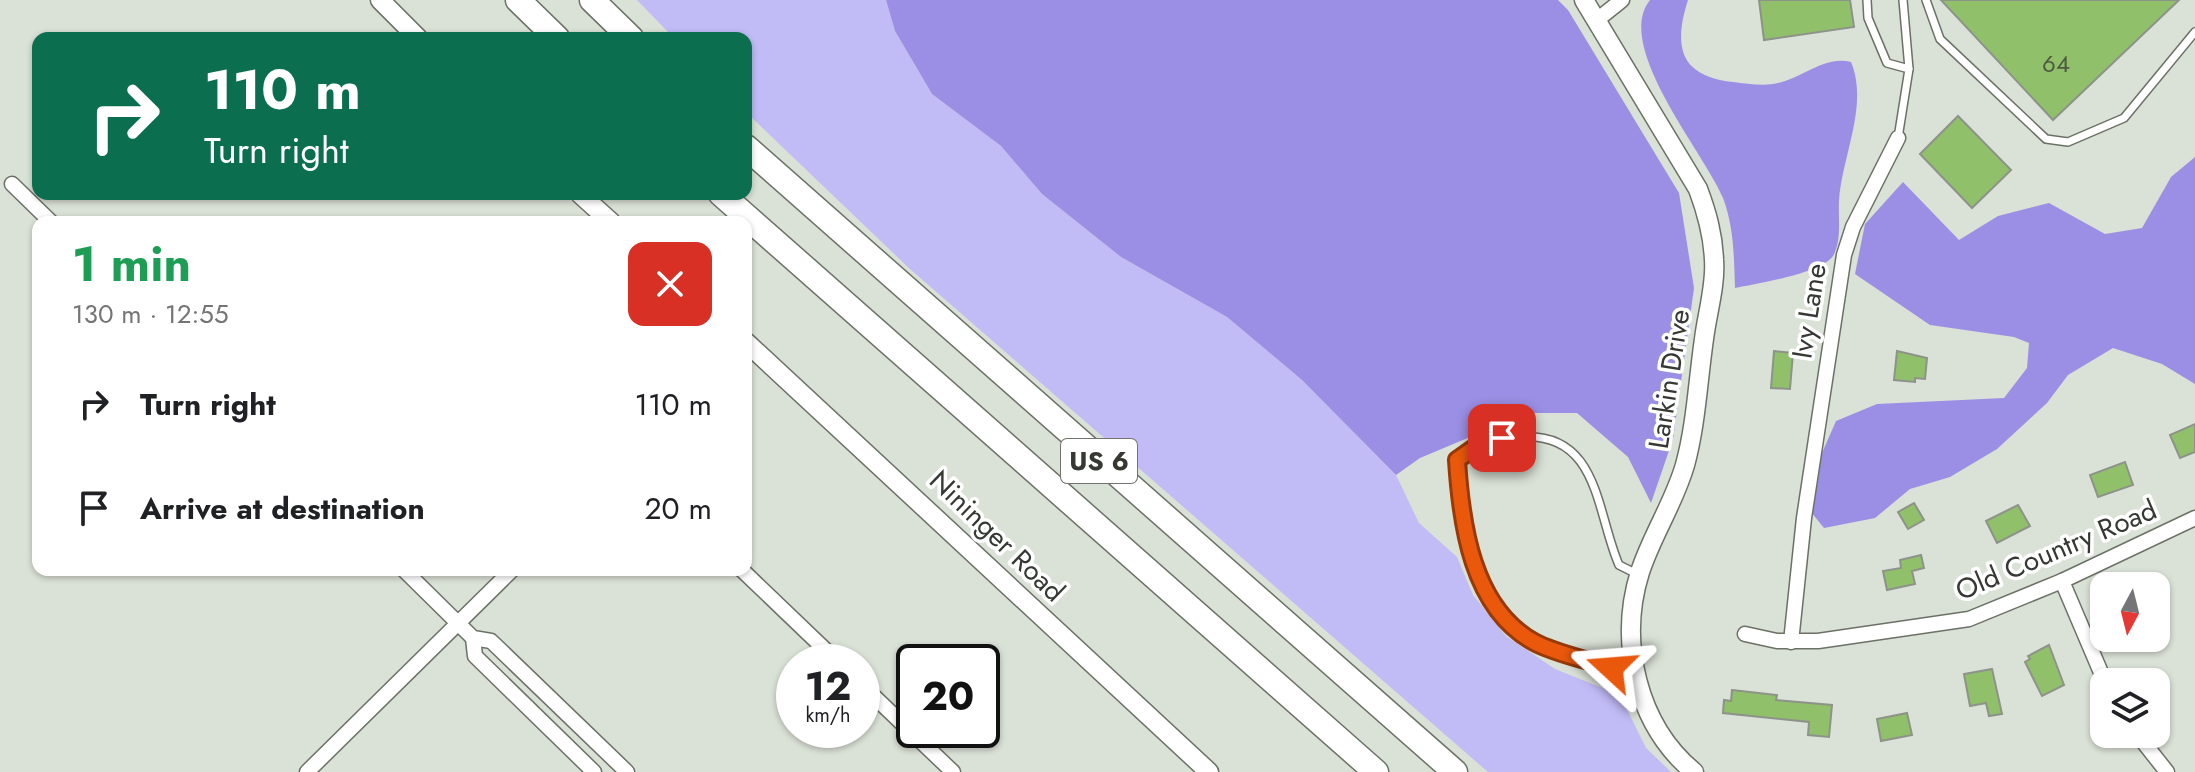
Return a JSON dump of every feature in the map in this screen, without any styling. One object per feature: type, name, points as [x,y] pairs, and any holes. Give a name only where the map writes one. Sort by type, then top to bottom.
[{"type":"highway","points":[[518,0],[551,32]]},
{"type":"highway","points":[[592,0],[625,32]]},
{"type":"highway","name":"US 6","points":[[752,152],[1455,772]]},
{"type":"highway","name":"US 6","points":[[728,200],[746,216]]},
{"type":"highway","name":"US 6","points":[[752,221],[1376,772]]},
{"type":"street","points":[[380,0],[412,32]]},
{"type":"street","name":"Larkin Drive","points":[[1584,0],[1698,189],[1710,222],[1715,264],[1686,462],[1674,499],[1639,575],[1630,622],[1636,676],[1644,703],[1658,731],[1694,772]]},
{"type":"street","points":[[1597,20],[1622,0]]},
{"type":"street","name":"Ivy Lane","points":[[1791,642],[1800,548],[1844,255],[1853,227],[1898,138]]},
{"type":"street","points":[[12,184],[45,216]]},
{"type":"street","points":[[587,200],[604,216]]},
{"type":"street","name":"Nininger Road","points":[[752,348],[1209,772]]},
{"type":"street","name":"Old Country Road","points":[[1745,634],[1791,642],[1961,621],[2062,581],[2195,518]]},
{"type":"street","points":[[410,576],[473,638],[491,641],[627,772]]},
{"type":"street","points":[[307,772],[506,576]]},
{"type":"street","points":[[748,576],[819,644]]},
{"type":"street","points":[[2062,581],[2099,668]]},
{"type":"street","points":[[473,638],[475,656],[594,772]]},
{"type":"street","points":[[880,702],[953,772]]},
{"type":"street","points":[[2148,748],[2167,772]]},
{"type":"lane","points":[[1867,0],[1868,18],[1887,63],[1909,69]]},
{"type":"lane","name":"Ivy Lane","points":[[1898,138],[1909,69],[1903,0]]},
{"type":"lane","points":[[1926,0],[1940,39],[2046,139],[2068,142],[2124,118],[2195,32]]},
{"type":"lane","points":[[1636,676],[1534,642],[1500,616],[1476,573],[1459,494],[1457,460],[1474,448],[1502,438],[1534,436],[1552,439],[1584,465],[1597,493],[1619,565],[1639,575]]},
{"type":"shaded area","points":[[637,0],[886,0],[895,31],[932,94],[1001,146],[1042,194],[1121,257],[1227,317],[1302,380],[1396,475],[1419,523],[1457,557],[1473,595],[1506,636],[1555,669],[1620,695],[1646,748],[1671,772],[1488,772],[910,269],[752,118],[752,32],[668,32]]},
{"type":"shaded area","points":[[886,0],[1558,0],[1568,10],[1679,193],[1694,288],[1673,439],[1651,503],[1628,457],[1577,413],[1527,413],[1420,458],[1396,475],[1302,380],[1227,317],[1121,257],[1042,194],[1001,146],[932,94],[895,31]]},
{"type":"shaded area","points":[[1650,0],[1688,0],[1681,32],[1685,56],[1692,66],[1715,79],[1770,84],[1791,79],[1824,64],[1851,62],[1856,78],[1856,113],[1841,184],[1838,243],[1833,256],[1826,262],[1788,277],[1735,288],[1731,231],[1723,198],[1666,99],[1643,44],[1642,20]]},
{"type":"shaded area","points":[[2195,157],[2195,384],[2162,364],[2113,348],[2068,375],[2047,403],[1997,449],[1950,477],[1910,489],[1875,518],[1824,528],[1811,512],[1822,453],[1836,421],[1877,404],[2004,398],[2027,368],[2029,343],[2014,337],[1930,325],[1855,274],[1865,224],[1903,182],[1959,240],[1998,216],[2049,203],[2105,234],[2142,228],[2171,177]]},
{"type":"building","points":[[1759,0],[1850,0],[1854,27],[1764,40]]},
{"type":"building","points":[[1941,0],[2179,0],[2053,120]]},
{"type":"building","points":[[1958,116],[2011,170],[1972,208],[1920,154]]},
{"type":"building","points":[[1774,351],[1793,353],[1790,389],[1771,388]]},
{"type":"building","points":[[1897,351],[1927,358],[1925,379],[1915,378],[1915,382],[1894,380]]},
{"type":"building","points":[[2195,424],[2195,452],[2180,458],[2170,435]]},
{"type":"building","points":[[2125,462],[2133,485],[2098,497],[2090,475]]},
{"type":"building","points":[[1914,503],[1924,520],[1908,529],[1898,512]]},
{"type":"building","points":[[2018,505],[2030,526],[1997,543],[1986,521]]},
{"type":"building","points":[[1921,555],[1924,568],[1912,571],[1915,584],[1887,590],[1883,571],[1901,568],[1900,560]]},
{"type":"building","points":[[2049,645],[2064,685],[2042,696],[2025,662],[2030,659],[2028,656]]},
{"type":"building","points":[[1992,669],[2002,714],[1989,716],[1986,703],[1970,706],[1964,674]]},
{"type":"building","points":[[1732,690],[1777,695],[1776,700],[1832,705],[1829,737],[1808,735],[1809,722],[1723,713],[1724,700],[1731,701]]},
{"type":"building","points":[[1907,713],[1912,735],[1881,741],[1877,719]]},
{"type":"route","points":[[1502,438],[1474,448],[1457,460],[1459,494],[1476,573],[1500,616],[1534,642],[1611,668]]}]
